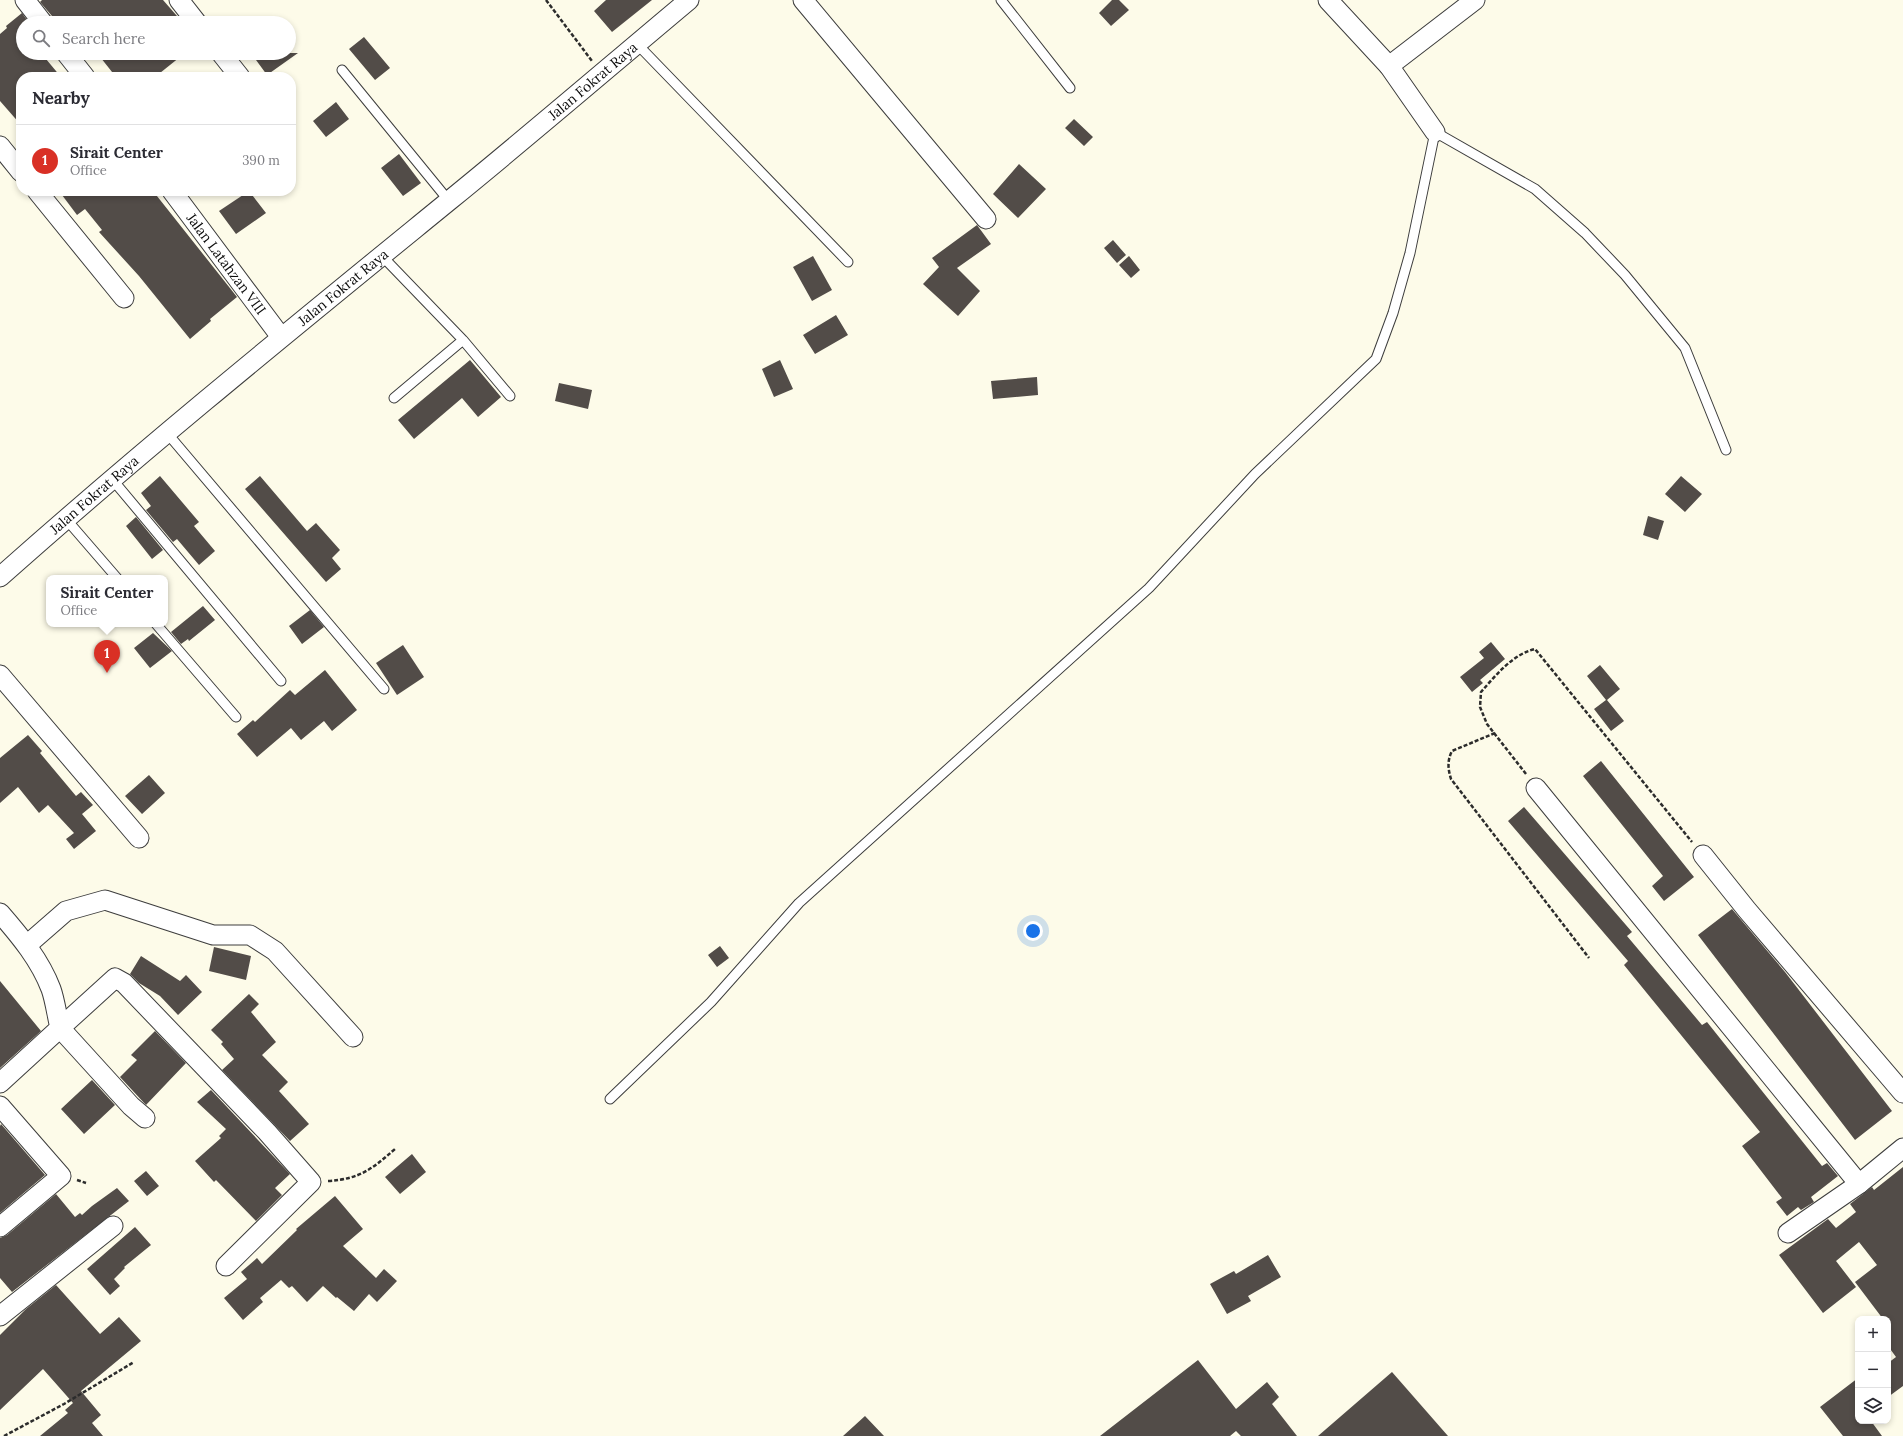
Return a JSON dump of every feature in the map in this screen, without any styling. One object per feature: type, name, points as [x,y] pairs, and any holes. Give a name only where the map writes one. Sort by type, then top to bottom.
[{"type":"street","points":[[25,0],[38,16]]},
{"type":"street","points":[[179,0],[192,16]]},
{"type":"street","name":"Jalan Fokrat Raya","points":[[0,577],[66,519],[281,337],[449,201],[689,0]]},
{"type":"street","points":[[803,0],[986,219]]},
{"type":"street","points":[[1328,0],[1389,66],[1435,132]]},
{"type":"street","points":[[1389,66],[1475,0]]},
{"type":"street","points":[[71,60],[80,72]]},
{"type":"street","points":[[227,60],[236,72]]},
{"type":"street","points":[[0,146],[16,166]]},
{"type":"street","points":[[41,196],[124,298]]},
{"type":"street","name":"Jalan Latahzan VIII","points":[[176,196],[281,337]]},
{"type":"street","points":[[0,675],[139,838]]},
{"type":"street","points":[[1536,788],[1859,1184]]},
{"type":"street","points":[[1703,855],[1903,1093]]},
{"type":"street","points":[[27,945],[66,911],[105,900],[213,935],[250,935],[274,951],[353,1037]]},
{"type":"street","points":[[0,913],[27,945],[51,990],[60,1028],[131,1106],[145,1118]]},
{"type":"street","points":[[0,1083],[112,980],[118,979],[262,1126],[311,1182],[226,1266]]},
{"type":"street","points":[[0,1106],[61,1176],[0,1227]]},
{"type":"street","points":[[1788,1233],[1859,1184],[1903,1148]]},
{"type":"street","points":[[0,1316],[113,1226]]},
{"type":"lane","points":[[1001,0],[1070,88]]},
{"type":"lane","points":[[637,44],[848,262]]},
{"type":"lane","points":[[342,70],[449,201]]},
{"type":"lane","points":[[610,1099],[711,1002],[800,903],[1149,588],[1255,474],[1376,359],[1393,313],[1410,253],[1435,132],[1535,189],[1585,233],[1625,276],[1685,348],[1726,450]]},
{"type":"lane","points":[[381,255],[463,340],[510,396]]},
{"type":"lane","points":[[394,398],[463,340]]},
{"type":"lane","points":[[167,434],[384,689]]},
{"type":"lane","points":[[112,480],[281,682]]},
{"type":"lane","points":[[66,519],[114,575]]},
{"type":"lane","points":[[159,627],[236,717]]},
{"type":"path","points":[[546,0],[602,74]]},
{"type":"path","points":[[1536,788],[1487,724],[1480,707],[1481,692],[1506,666],[1525,651],[1535,649],[1703,855]]},
{"type":"path","points":[[1495,733],[1452,751],[1448,759],[1448,769],[1451,780],[1589,958]]},
{"type":"path","points":[[311,1182],[351,1179],[370,1169],[395,1149]]},
{"type":"path","points":[[4,1436],[64,1404],[134,1362]]},
{"type":"building","points":[[42,0],[163,0],[177,16],[52,16],[40,2]]},
{"type":"building","points":[[606,0],[652,0],[612,32],[594,11]]},
{"type":"building","points":[[1112,0],[1119,0],[1129,10],[1111,26],[1099,13]]},
{"type":"building","points":[[16,18],[16,60],[47,60],[57,72],[16,72],[16,119],[0,101],[0,34],[7,28],[6,26]]},
{"type":"building","points":[[364,37],[390,68],[375,80],[349,49]]},
{"type":"building","points":[[103,60],[176,60],[161,72],[112,72]]},
{"type":"building","points":[[256,60],[288,60],[271,72],[265,72]]},
{"type":"building","points":[[336,102],[349,119],[326,137],[313,121]]},
{"type":"building","points":[[1074,119],[1093,137],[1084,146],[1065,128]]},
{"type":"building","points":[[399,154],[421,183],[403,196],[381,168]]},
{"type":"building","points":[[1019,164],[1046,189],[1018,218],[993,194]]},
{"type":"building","points":[[63,196],[157,196],[237,297],[210,319],[211,321],[190,339],[139,276],[99,232],[102,230],[85,209],[77,215]]},
{"type":"building","points":[[242,196],[253,196],[266,213],[236,234],[219,211]]},
{"type":"building","points":[[977,225],[991,244],[957,268],[980,291],[958,316],[923,284],[939,267],[932,258]]},
{"type":"building","points":[[1113,240],[1126,255],[1117,263],[1104,248]]},
{"type":"building","points":[[813,256],[832,290],[812,301],[793,267]]},
{"type":"building","points":[[1129,256],[1140,270],[1131,278],[1119,265]]},
{"type":"building","points":[[836,315],[848,335],[815,354],[803,335]]},
{"type":"building","points":[[470,360],[501,397],[478,417],[462,398],[414,439],[398,420]]},
{"type":"building","points":[[780,360],[793,389],[774,397],[762,369]]},
{"type":"building","points":[[1037,377],[1038,395],[993,399],[991,381]]},
{"type":"building","points":[[559,383],[592,390],[588,409],[555,401]]},
{"type":"building","points":[[160,476],[199,522],[194,526],[215,551],[199,565],[177,539],[173,542],[146,510],[151,506],[141,493]]},
{"type":"building","points":[[260,476],[307,531],[316,523],[340,550],[332,558],[341,569],[326,582],[245,489]]},
{"type":"building","points":[[1681,476],[1702,494],[1685,512],[1665,494]]},
{"type":"building","points":[[1648,516],[1664,521],[1658,540],[1643,535]]},
{"type":"building","points":[[136,517],[163,550],[152,559],[126,526]]},
{"type":"building","points":[[203,606],[215,620],[189,641],[188,639],[181,644],[171,632]]},
{"type":"building","points":[[310,610],[324,627],[302,644],[289,626]]},
{"type":"building","points":[[153,633],[172,651],[150,668],[134,648]]},
{"type":"building","points":[[1491,642],[1505,659],[1480,680],[1483,683],[1472,692],[1460,677],[1484,658],[1479,652]]},
{"type":"building","points":[[403,645],[424,677],[397,695],[376,663]]},
{"type":"building","points":[[1600,665],[1620,689],[1607,700],[1624,721],[1611,731],[1594,709],[1606,700],[1587,676]]},
{"type":"building","points":[[325,670],[357,710],[332,731],[324,721],[301,740],[291,728],[257,757],[237,734],[253,720],[255,722],[290,690],[295,695]]},
{"type":"building","points":[[28,735],[42,751],[40,753],[76,796],[81,792],[93,805],[82,814],[96,831],[74,849],[66,839],[74,833],[48,805],[39,813],[18,787],[0,803],[0,758]]},
{"type":"building","points":[[1601,761],[1694,877],[1664,901],[1652,886],[1663,876],[1583,776]]},
{"type":"building","points":[[149,775],[165,793],[142,814],[125,796]]},
{"type":"building","points":[[1524,807],[1632,932],[1627,936],[1702,1025],[1707,1022],[1822,1166],[1827,1163],[1838,1176],[1811,1197],[1814,1202],[1801,1210],[1798,1207],[1787,1216],[1776,1202],[1782,1198],[1742,1146],[1760,1132],[1624,965],[1628,961],[1508,821]]},
{"type":"building","points":[[1732,909],[1785,972],[1892,1111],[1855,1140],[1698,935]]},
{"type":"building","points":[[720,946],[729,958],[717,967],[708,955]]},
{"type":"building","points":[[214,947],[251,956],[246,980],[209,971]]},
{"type":"building","points":[[141,956],[180,981],[186,975],[202,992],[178,1015],[160,996],[139,983],[130,974]]},
{"type":"building","points":[[0,981],[41,1031],[0,1068]]},
{"type":"building","points":[[249,994],[259,1004],[251,1012],[276,1042],[262,1055],[288,1082],[279,1091],[309,1124],[290,1141],[222,1070],[234,1059],[221,1044],[223,1042],[211,1030]]},
{"type":"building","points":[[155,1031],[186,1063],[146,1105],[120,1077],[137,1060],[131,1055]]},
{"type":"building","points":[[92,1080],[115,1105],[84,1134],[61,1109]]},
{"type":"building","points":[[211,1090],[290,1174],[275,1188],[282,1195],[256,1221],[216,1180],[214,1182],[195,1161],[221,1138],[219,1136],[226,1129],[197,1102]]},
{"type":"building","points":[[1,1124],[45,1175],[0,1213],[0,1126]]},
{"type":"building","points":[[412,1154],[426,1172],[400,1194],[385,1177]]},
{"type":"building","points":[[1903,1167],[1903,1386],[1891,1395],[1891,1361],[1896,1357],[1891,1350],[1891,1316],[1881,1316],[1855,1282],[1877,1265],[1859,1242],[1836,1261],[1856,1287],[1823,1313],[1779,1255],[1828,1219],[1836,1228],[1856,1212],[1850,1204],[1872,1187],[1874,1190]]},
{"type":"building","points":[[146,1171],[159,1186],[147,1196],[134,1181]]},
{"type":"building","points":[[117,1188],[129,1201],[12,1292],[0,1278],[0,1238],[7,1235],[56,1194],[75,1217],[80,1213],[82,1215]]},
{"type":"building","points":[[335,1196],[363,1229],[343,1246],[376,1278],[384,1269],[397,1281],[377,1302],[369,1294],[354,1311],[323,1286],[307,1302],[292,1286],[289,1288],[281,1280],[260,1298],[263,1302],[243,1320],[224,1298],[247,1279],[241,1272],[257,1258],[262,1264],[297,1230],[296,1229]]},
{"type":"building","points":[[135,1227],[151,1245],[124,1267],[125,1268],[114,1279],[120,1286],[110,1295],[87,1269]]},
{"type":"building","points":[[1268,1255],[1281,1277],[1248,1296],[1251,1301],[1227,1314],[1210,1284],[1234,1271],[1236,1274]]},
{"type":"building","points":[[56,1285],[100,1334],[119,1317],[141,1341],[81,1391],[101,1415],[92,1423],[103,1436],[40,1436],[68,1413],[65,1410],[73,1403],[43,1369],[0,1410],[0,1335],[26,1309]]},
{"type":"building","points":[[1198,1360],[1236,1409],[1267,1382],[1279,1397],[1272,1404],[1297,1436],[1241,1436],[1236,1431],[1230,1436],[1100,1436]]},
{"type":"building","points":[[1392,1372],[1448,1436],[1318,1436]]},
{"type":"building","points":[[1855,1380],[1855,1424],[1873,1424],[1882,1436],[1843,1436],[1820,1407]]},
{"type":"building","points":[[865,1416],[884,1436],[843,1436]]},
{"type":"place","name":"Sirait Center","points":[[107,673]]}]
